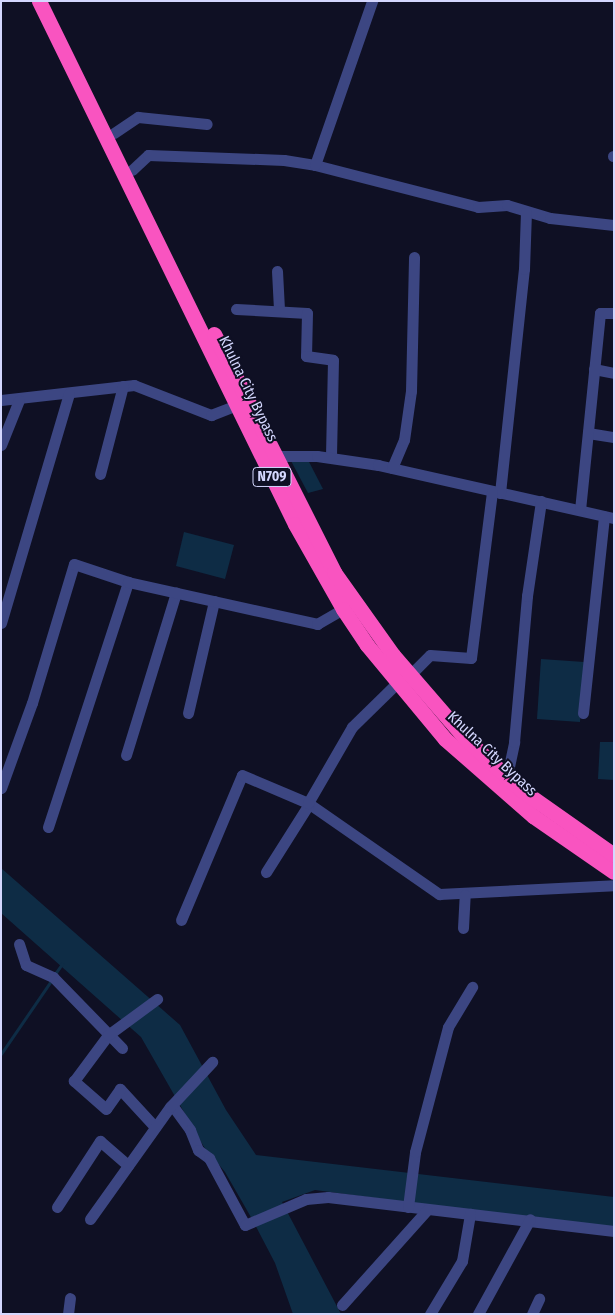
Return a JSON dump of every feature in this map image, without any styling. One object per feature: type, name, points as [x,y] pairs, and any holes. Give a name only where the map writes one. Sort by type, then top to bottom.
[{"type":"highway","name":"Khulna City Bypass","points":[[39,1],[295,524],[343,609],[404,679],[464,737],[507,776],[614,855]]},
{"type":"highway","name":"Khulna City Bypass","points":[[49,1],[274,456],[334,572],[445,739],[511,797],[586,855],[614,872]]},
{"type":"street","points":[[316,165],[372,1]]},
{"type":"street","points":[[114,133],[138,117],[206,124]]},
{"type":"street","points":[[132,170],[148,155],[284,160],[316,165],[413,193],[478,207],[507,205],[526,212],[614,225]]},
{"type":"street","points":[[266,872],[309,803],[352,727],[430,655],[471,658],[496,492],[524,269],[526,212]]},
{"type":"street","points":[[392,468],[404,440],[412,391],[414,257]]},
{"type":"street","points":[[277,271],[279,310]]},
{"type":"street","points":[[236,309],[305,310],[306,356],[333,360],[331,458]]},
{"type":"street","points":[[580,510],[600,313],[614,313]]},
{"type":"street","points":[[594,369],[614,373]]},
{"type":"street","points":[[1,400],[19,400],[123,386],[142,387],[211,415],[237,405]]},
{"type":"street","points":[[100,474],[123,386]]},
{"type":"street","points":[[1,623],[69,394]]},
{"type":"street","points":[[1,445],[19,400]]},
{"type":"street","points":[[588,433],[614,437]]},
{"type":"street","points":[[274,456],[331,458],[392,468],[609,517],[582,713]]},
{"type":"street","points":[[507,776],[514,742],[527,596],[541,501]]},
{"type":"street","points":[[1,788],[32,703],[74,564],[128,582],[317,624],[343,609]]},
{"type":"street","points":[[48,827],[128,582]]},
{"type":"street","points":[[126,755],[176,592]]},
{"type":"street","points":[[188,713],[214,601]]},
{"type":"street","points":[[181,920],[242,775],[309,803],[433,892],[465,895],[487,890],[614,885]]},
{"type":"street","points":[[462,928],[465,895]]},
{"type":"street","points":[[19,944],[26,965],[53,977],[108,1036],[122,1048]]},
{"type":"street","points":[[408,1206],[412,1169],[448,1027],[472,987]]},
{"type":"street","points":[[156,1000],[108,1036],[74,1081],[106,1109],[120,1089],[156,1127]]},
{"type":"street","points":[[90,1219],[174,1102],[210,1063]]},
{"type":"street","points":[[174,1102],[248,1224],[292,1205],[328,1197],[428,1210],[530,1219],[614,1232]]},
{"type":"street","points":[[57,1207],[100,1140],[128,1165]]},
{"type":"street","points":[[342,1305],[428,1210]]},
{"type":"street","points":[[430,1314],[462,1261],[470,1214]]},
{"type":"street","points":[[478,1314],[530,1219]]},
{"type":"street","points":[[68,1314],[70,1298]]},
{"type":"street","points":[[532,1314],[539,1299]]},
{"type":"water","points":[[307,458],[323,489],[308,493],[290,459]]},
{"type":"water","points":[[184,532],[234,545],[225,579],[176,566]]},
{"type":"water","points":[[541,659],[584,662],[580,722],[537,719]]},
{"type":"water","points":[[600,742],[614,742],[614,780],[598,779]]},
{"type":"water","points":[[1,868],[180,1025],[226,1110],[256,1155],[614,1197],[614,1230],[315,1190],[282,1202],[341,1314],[293,1314],[275,1263],[252,1219],[225,1172],[204,1147],[141,1037],[1,913]]},
{"type":"waterway","points":[[55,974],[62,964]]},
{"type":"waterway","points":[[1,1054],[51,981]]}]
